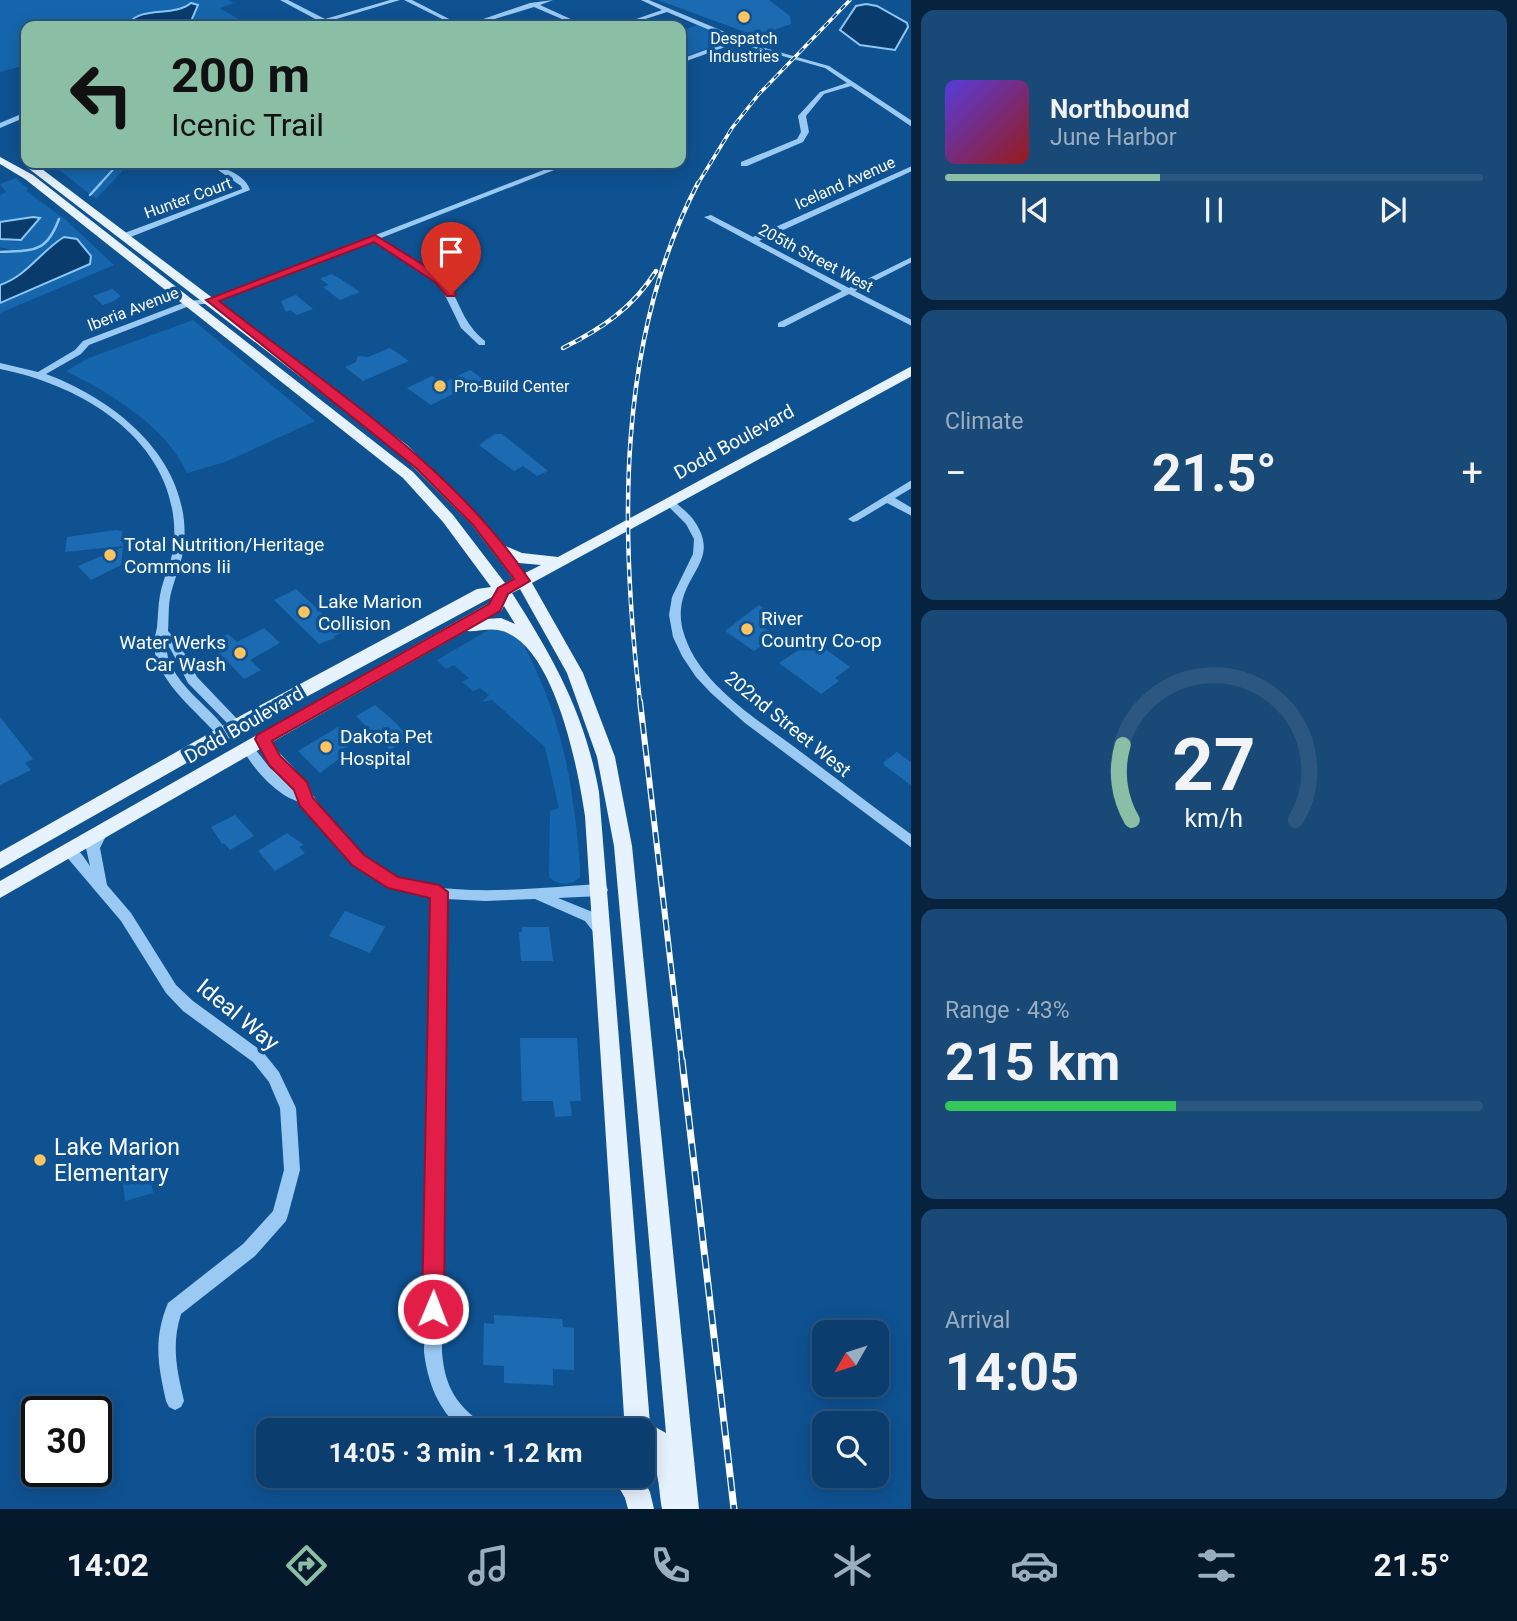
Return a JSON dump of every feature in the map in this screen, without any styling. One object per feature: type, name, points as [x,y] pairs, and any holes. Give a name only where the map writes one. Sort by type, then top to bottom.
[{"type":"main road","points":[[0,148],[21,159]]},
{"type":"main road","points":[[0,160],[29,177],[200,304],[402,448],[447,490],[497,546],[519,558],[560,562]]},
{"type":"main road","points":[[35,168],[125,236],[200,304],[408,475],[513,586],[575,673],[595,721],[615,797],[623,846],[686,1509]]},
{"type":"main road","name":"Dodd Boulevard","points":[[0,862],[100,803],[320,681],[484,593],[513,586],[560,562],[911,371]]},
{"type":"main road","points":[[497,546],[533,640],[574,721],[594,816],[637,1418]]},
{"type":"main road","name":"Dodd Boulevard","points":[[0,890],[495,607],[513,586]]},
{"type":"main road","points":[[447,634],[475,625],[496,624],[517,630],[533,640]]},
{"type":"main road","points":[[255,743],[256,733],[293,707],[320,681]]},
{"type":"main road","points":[[144,807],[168,785],[226,744],[235,734],[230,730]]},
{"type":"main road","points":[[70,850],[68,841],[71,832],[100,803]]},
{"type":"main road","points":[[601,890],[618,899],[631,950]]},
{"type":"main road","points":[[655,1440],[665,1450],[675,1509]]},
{"type":"main road","points":[[634,1488],[642,1509]]},
{"type":"main road","points":[[641,1488],[642,1509]]},
{"type":"street","points":[[283,0],[326,21],[397,0]]},
{"type":"street","points":[[407,0],[452,21]]},
{"type":"street","points":[[524,0],[572,21]]},
{"type":"street","points":[[480,21],[550,0]]},
{"type":"street","points":[[644,0],[739,40],[818,64],[911,124]]},
{"type":"street","points":[[634,21],[667,10]]},
{"type":"street","points":[[686,59],[739,40]]},
{"type":"street","points":[[744,164],[800,140],[804,132],[802,116],[820,95],[852,84]]},
{"type":"street","points":[[0,119],[21,113]]},
{"type":"street","points":[[0,126],[21,115]]},
{"type":"street","name":"Hunter Court","points":[[125,236],[246,190],[245,185],[216,168]]},
{"type":"street","name":"Iberia Avenue","points":[[40,374],[78,352],[95,348],[200,304],[555,168]]},
{"type":"street","name":"Iceland Avenue","points":[[752,241],[911,168]]},
{"type":"street","name":"205th Street West","points":[[708,217],[911,323]]},
{"type":"street","points":[[375,238],[443,283],[451,294],[458,319],[482,342]]},
{"type":"street","points":[[781,325],[911,260]]},
{"type":"street","points":[[0,366],[40,374],[71,388],[122,422],[152,450],[167,473],[178,505],[180,535],[164,603],[159,645],[171,675],[230,730]]},
{"type":"street","points":[[853,519],[911,484]]},
{"type":"street","points":[[887,498],[911,512]]},
{"type":"street","name":"202nd Street West","points":[[668,502],[689,519],[701,542],[701,552],[678,594],[675,609],[678,636],[692,662],[718,691],[754,722],[911,842]]},
{"type":"street","points":[[255,743],[255,760],[289,794],[306,801],[358,860],[374,873],[394,883],[439,892],[540,896],[601,890]]},
{"type":"street","name":"Ideal Way","points":[[101,884],[93,848],[102,832]]},
{"type":"street","name":"Ideal Way","points":[[70,850],[101,884],[179,998],[243,1044],[267,1067],[282,1090],[290,1119],[292,1170],[288,1194],[280,1214],[249,1250],[174,1309],[167,1328],[166,1360],[174,1401]]},
{"type":"street","points":[[439,892],[433,1352],[435,1372],[447,1405],[462,1418]]},
{"type":"street","points":[[540,896],[590,917],[598,924],[605,941]]},
{"type":"shaded area","points":[[0,0],[228,0],[234,3],[219,8],[242,21],[21,21],[21,66],[0,72]]},
{"type":"shaded area","points":[[191,3],[198,5],[191,21],[131,21],[142,15],[184,7]]},
{"type":"shaded area","points":[[856,6],[877,6],[907,23],[908,27],[895,50],[860,45],[840,30]]},
{"type":"shaded area","points":[[697,25],[729,40],[686,56],[686,29]]},
{"type":"shaded area","points":[[57,168],[125,168],[96,199]]},
{"type":"shaded area","points":[[16,178],[28,189],[26,191],[66,220],[114,265],[0,313],[0,303],[90,264],[64,237],[18,276],[0,285],[0,255],[11,250],[0,247],[0,239],[17,242],[40,219],[0,222],[0,195],[6,192],[0,184]]},
{"type":"shaded area","points":[[40,218],[21,240],[0,239],[0,222]]},
{"type":"shaded area","points":[[64,237],[77,239],[91,256],[90,264],[0,303],[0,285],[26,270]]},
{"type":"shaded area","points":[[193,320],[315,421],[225,462],[187,473],[178,456],[151,426],[101,390],[66,371],[89,358]]},
{"type":"shaded area","points":[[492,628],[519,636],[546,693],[555,720],[569,775],[580,865],[580,877],[569,883],[557,882],[549,877],[550,811],[559,808],[545,747],[492,700],[482,702],[489,695],[480,688],[473,691],[462,682],[469,678],[454,665],[446,669],[437,660]]},
{"type":"shaded area","points":[[149,1167],[153,1193],[125,1201],[122,1174]]},
{"type":"building","name":"Despatch Industries","points":[[658,0],[769,0],[790,16],[791,24],[756,36]]},
{"type":"building","points":[[331,274],[360,292],[340,300],[323,287],[329,285],[320,279]]},
{"type":"building","points":[[112,289],[121,296],[114,301],[103,305],[93,296]]},
{"type":"building","points":[[296,295],[313,309],[297,315],[290,310],[286,312],[281,301]]},
{"type":"building","points":[[390,348],[409,361],[363,381],[345,367],[356,362],[358,356],[368,357]]},
{"type":"building","name":"Pro-Build Center","points":[[470,370],[483,379],[431,405],[407,388],[432,376],[443,383]]},
{"type":"building","points":[[495,434],[502,434],[548,471],[537,476],[523,466],[514,471],[479,445]]},
{"type":"building","points":[[122,531],[123,546],[65,552],[67,537]]},
{"type":"building","points":[[123,547],[121,565],[91,580],[78,566]]},
{"type":"building","name":"Lake Marion Collision","points":[[296,589],[342,632],[319,644],[274,600]]},
{"type":"building","name":"River Country Co-op","points":[[759,605],[778,618],[764,628],[776,635],[754,651],[725,631]]},
{"type":"building","name":"Water Werks Car Wash","points":[[264,628],[280,643],[250,660],[261,670],[244,679],[210,643],[228,634],[237,642]]},
{"type":"building","points":[[817,643],[850,667],[835,678],[839,681],[821,694],[779,663],[808,644],[812,647]]},
{"type":"building","points":[[375,705],[409,738],[390,750],[356,716]]},
{"type":"building","points":[[0,717],[33,759],[25,763],[31,770],[0,785]]},
{"type":"building","name":"Dakota Pet Hospital","points":[[338,727],[354,742],[339,752],[343,756],[320,773],[298,751]]},
{"type":"building","points":[[897,752],[911,762],[911,785],[884,765],[884,762]]},
{"type":"building","points":[[235,815],[254,836],[230,850],[222,844],[211,827]]},
{"type":"building","points":[[287,833],[304,845],[299,847],[305,853],[275,871],[258,851]]},
{"type":"building","points":[[345,911],[385,927],[370,953],[329,936]]},
{"type":"building","points":[[522,927],[549,927],[553,961],[521,961],[519,932],[522,932]]},
{"type":"building","points":[[520,1038],[577,1038],[581,1101],[570,1101],[572,1116],[555,1117],[553,1101],[522,1101]]},
{"type":"building","points":[[494,1315],[562,1319],[563,1327],[574,1328],[574,1370],[553,1369],[553,1385],[504,1383],[504,1366],[483,1365],[484,1323],[494,1324]]},
{"type":"waterway","points":[[99,185],[114,168]]},
{"type":"waterway","points":[[90,195],[101,183]]},
{"type":"waterway","points":[[0,252],[37,248],[49,239],[59,219]]},
{"type":"railway","points":[[697,184],[732,128],[759,94],[850,0]]},
{"type":"railway","points":[[640,702],[633,637],[628,504],[638,371],[652,306],[671,243],[697,184]]},
{"type":"railway","points":[[563,348],[590,333],[626,307],[656,271]]},
{"type":"railway","points":[[640,701],[682,1061]]},
{"type":"railway","points":[[682,1060],[734,1509]]},
{"type":"place","name":"Despatch Industries","points":[[744,17]]},
{"type":"place","name":"Pro-Build Center","points":[[440,386]]},
{"type":"place","name":"Total Nutrition/Heritage Commons Iii","points":[[110,555]]},
{"type":"place","name":"Lake Marion Collision","points":[[304,612]]},
{"type":"place","name":"River Country Co-op","points":[[747,629]]},
{"type":"place","name":"Water Werks Car Wash","points":[[240,653]]},
{"type":"place","name":"Dakota Pet Hospital","points":[[326,747]]},
{"type":"place","name":"Lake Marion Elementary","points":[[40,1160]]},
{"type":"route","points":[[433,1309],[439,892],[394,883],[374,873],[358,860],[306,801],[302,787],[268,752],[263,739],[495,607],[503,591],[523,581],[477,522],[421,465],[211,300],[375,238],[439,279],[451,294]]}]
